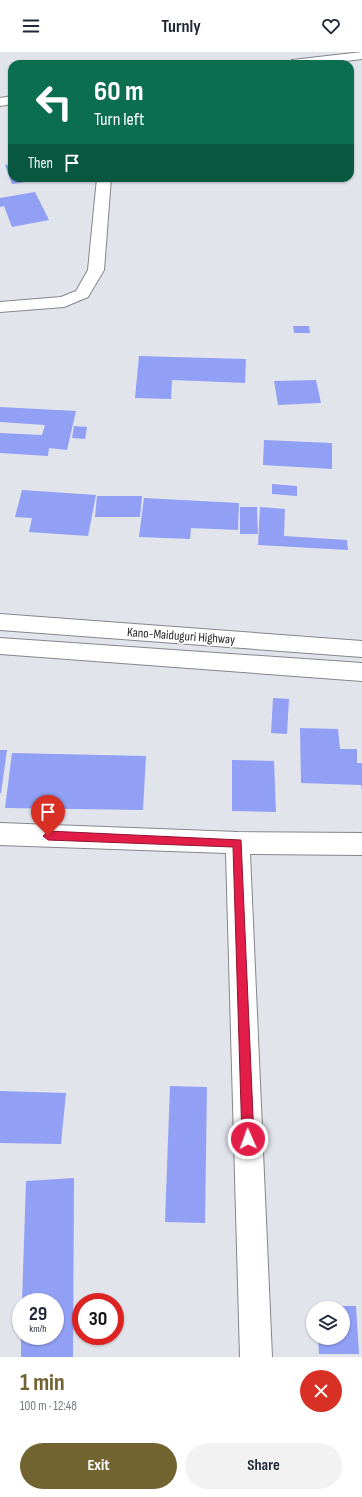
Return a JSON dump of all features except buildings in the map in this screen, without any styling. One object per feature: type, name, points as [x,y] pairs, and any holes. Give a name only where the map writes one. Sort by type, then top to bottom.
[{"type":"main road","points":[[323,60],[362,55]]},
{"type":"main road","points":[[0,307],[64,302],[82,294],[96,270],[104,204],[104,182]]},
{"type":"main road","name":"Kano-Maiduguri Highway","points":[[0,622],[362,649]]},
{"type":"main road","name":"Kano-Maiduguri Highway","points":[[0,646],[362,672]]},
{"type":"main road","points":[[0,834],[238,843],[362,844]]},
{"type":"main road","points":[[238,843],[256,1357]]},
{"type":"route","points":[[48,836],[238,843],[248,1139]]}]
